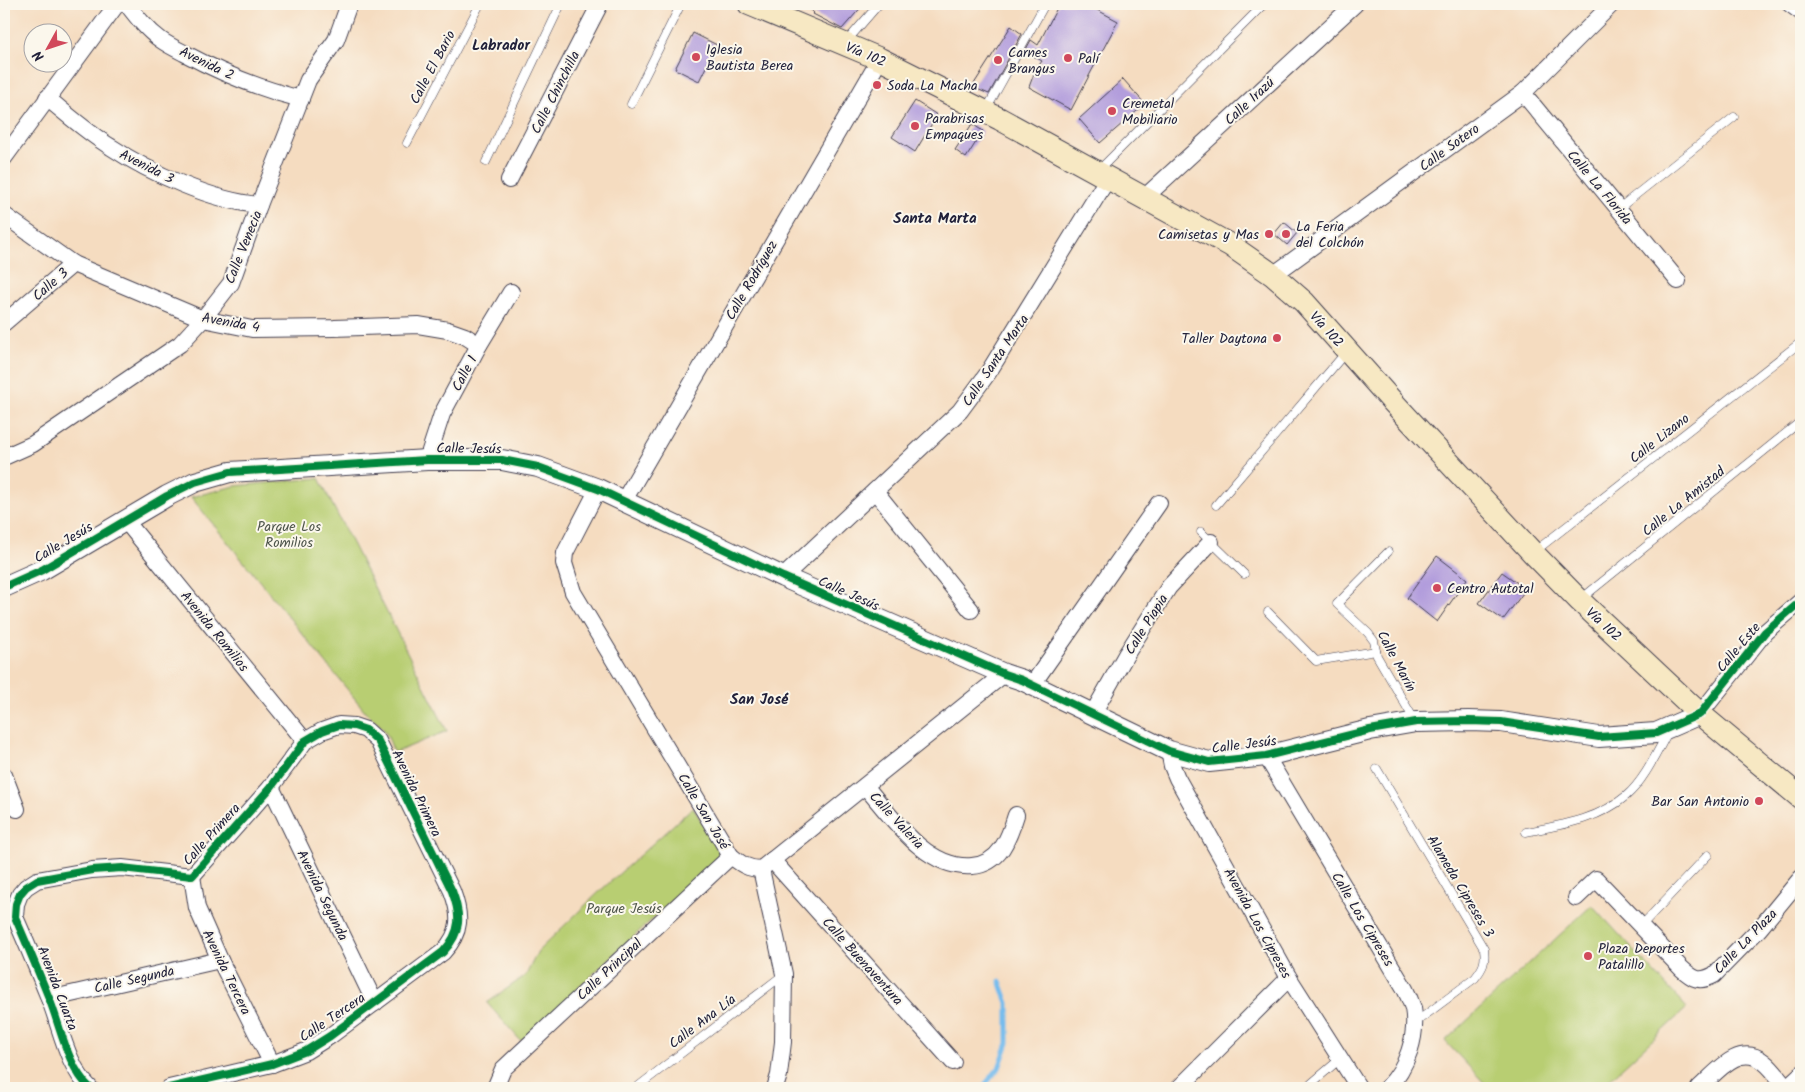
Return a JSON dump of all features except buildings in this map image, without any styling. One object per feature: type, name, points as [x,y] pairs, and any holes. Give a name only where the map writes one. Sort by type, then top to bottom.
[{"type":"main road","name":"Vía 102","points":[[749,4],[880,58],[985,111],[1230,245],[1273,275],[1304,302],[1533,553],[1580,601],[1700,714],[1801,798]]},
{"type":"street","points":[[4,158],[117,4]]},
{"type":"street","name":"Avenida 2","points":[[127,4],[139,21],[161,40],[196,59],[236,77],[281,94],[301,99]]},
{"type":"street","name":"Calle Venecia","points":[[4,457],[33,444],[180,344],[203,319],[231,283],[308,80],[336,40],[349,4]]},
{"type":"street","name":"Calle Chinchilla","points":[[510,180],[600,4]]},
{"type":"street","name":"Calle Irazú","points":[[1144,198],[1355,4]]},
{"type":"street","name":"Calle Sotero","points":[[1273,275],[1522,93],[1612,4]]},
{"type":"street","name":"Calle Rodríguez","points":[[622,502],[880,58]]},
{"type":"street","name":"Calle La Florida","points":[[1522,93],[1678,281]]},
{"type":"street","name":"Avenida 3","points":[[47,98],[93,135],[143,165],[220,198],[238,203],[259,205]]},
{"type":"street","name":"Calle Santa Marta","points":[[783,577],[960,411],[983,381],[1052,272],[1103,175]]},
{"type":"street","name":"Avenida 4","points":[[4,215],[73,264],[203,319],[252,329],[418,325],[448,330],[465,336],[479,345]]},
{"type":"street","name":"Calle 3","points":[[4,323],[73,264]]},
{"type":"street","name":"Calle 1","points":[[427,460],[442,414],[479,345],[511,292]]},
{"type":"street","name":"Calle Jesús","points":[[4,588],[42,570],[167,496],[195,482],[230,472],[427,460],[502,460],[538,467],[598,489],[783,577],[1032,685],[1169,751],[1209,762],[1266,756],[1370,730],[1416,722],[1501,722],[1599,736],[1656,733],[1700,714]]},
{"type":"street","name":"Calle San José","points":[[598,489],[565,553],[564,563],[573,592],[731,856],[740,864],[750,869],[766,865]]},
{"type":"street","points":[[876,491],[971,610]]},
{"type":"street","points":[[1032,685],[1158,503]]},
{"type":"street","name":"Avenida Romilios","points":[[125,520],[305,741]]},
{"type":"street","name":"Calle Piapia","points":[[1092,715],[1127,653],[1169,587],[1206,538]]},
{"type":"street","name":"Calle Este","points":[[1700,714],[1765,632],[1801,601]]},
{"type":"street","points":[[775,1088],[779,1075],[783,1042],[784,974],[766,865],[1004,674]]},
{"type":"street","name":"Avenida Primera","points":[[305,741],[322,731],[340,726],[354,726],[366,730],[378,741],[458,906],[457,933]]},
{"type":"street","name":"Calle Primera","points":[[20,894],[26,887],[37,880],[92,870],[122,868],[192,876],[271,787],[305,741]]},
{"type":"street","name":"Avenida Los Cipreses","points":[[1169,751],[1177,778],[1288,978],[1359,1088]]},
{"type":"street","name":"Calle Los Cipreses","points":[[1266,756],[1405,989],[1412,1006],[1414,1023],[1407,1060],[1394,1081],[1387,1088]]},
{"type":"street","points":[[4,775],[17,809]]},
{"type":"street","name":"Calle Valeria","points":[[865,786],[914,842],[930,855],[946,864],[965,867],[980,865],[991,860],[1002,850],[1016,815]]},
{"type":"street","name":"Avenida Segunda","points":[[271,787],[375,1003]]},
{"type":"street","name":"Calle Principal","points":[[495,1088],[503,1070],[731,856]]},
{"type":"street","name":"Calle Buenaventura","points":[[766,865],[953,1062]]},
{"type":"street","name":"Avenida Tercera","points":[[192,876],[197,908],[220,960],[272,1064]]},
{"type":"street","name":"Calle La Plaza","points":[[1576,898],[1596,879],[1690,976],[1706,980],[1714,975],[1759,929],[1801,878]]},
{"type":"street","name":"Avenida Cuarta","points":[[20,894],[16,904],[15,917],[49,999],[74,1068],[90,1088]]},
{"type":"street","name":"Calle Tercera","points":[[168,1088],[272,1064],[306,1051],[330,1036],[443,952],[451,944],[457,933]]},
{"type":"street","name":"Calle Segunda","points":[[49,999],[220,960]]},
{"type":"street","points":[[1179,1088],[1288,978]]},
{"type":"street","points":[[1699,1088],[1728,1062],[1738,1056],[1747,1054],[1756,1056],[1765,1063],[1787,1088],[1801,1074]]},
{"type":"lane","name":"Calle El Bario","points":[[407,142],[480,4]]},
{"type":"lane","points":[[486,162],[561,4]]},
{"type":"lane","points":[[631,104],[681,4]]},
{"type":"lane","points":[[845,44],[879,4]]},
{"type":"lane","points":[[985,111],[1045,4]]},
{"type":"lane","points":[[1103,175],[1264,4]]},
{"type":"lane","points":[[1618,209],[1734,117]]},
{"type":"lane","name":"Calle Lizano","points":[[1533,553],[1801,342]]},
{"type":"lane","points":[[1216,505],[1347,351]]},
{"type":"lane","name":"Calle La Amistad","points":[[1580,601],[1801,421]]},
{"type":"lane","points":[[1206,538],[1244,574]]},
{"type":"lane","name":"Calle Marín","points":[[1388,552],[1337,604],[1374,641],[1377,656],[1416,722]]},
{"type":"lane","points":[[1268,612],[1316,661],[1376,651]]},
{"type":"lane","points":[[1526,832],[1575,822],[1608,810],[1628,795],[1638,782],[1648,768],[1671,726]]},
{"type":"lane","name":"Alameda Cipreses 3","points":[[1377,769],[1484,950],[1486,960],[1483,969],[1475,978],[1414,1023]]},
{"type":"lane","points":[[1642,926],[1708,856]]},
{"type":"lane","name":"Calle Ana Lía","points":[[636,1088],[784,974]]},
{"type":"lane","points":[[1306,1088],[1340,1059]]},
{"type":"green space","name":"Parque Los Romilios","points":[[319,478],[447,731],[394,753],[388,737],[382,728],[369,716],[191,497],[235,486]]},
{"type":"green space","name":"Parque Jesús","points":[[693,807],[720,854],[716,860],[521,1041],[487,1003],[526,975],[538,951],[599,892]]},
{"type":"green space","name":"Plaza Deportes Patalillo","points":[[1592,905],[1687,1008],[1600,1088],[1489,1088],[1445,1041]]},
{"type":"waterway","points":[[982,1088],[999,1068],[1008,1043],[1008,1003],[1000,981]]},
{"type":"cycle path","points":[[4,587],[42,570],[167,496],[195,482],[230,472],[427,460],[502,460],[538,467],[598,489],[783,577],[1004,674],[1022,680],[1169,751],[1209,762],[1266,756],[1370,730],[1416,722],[1501,722],[1599,737],[1656,733],[1700,714],[1765,632],[1801,601]]},
{"type":"cycle path","points":[[90,1088],[82,1079],[70,1058],[49,998],[15,917],[16,904],[20,894],[26,887],[37,880],[92,870],[122,868],[192,876],[271,787],[305,741],[322,731],[339,725],[354,726],[366,730],[378,741],[452,891],[458,916],[457,930],[454,937],[443,952],[330,1036],[306,1051],[272,1064],[169,1088]]},
{"type":"place","name":"Iglesia Bautista Berea","points":[[696,57]]},
{"type":"place","name":"Palí","points":[[1068,58]]},
{"type":"place","name":"Carnes Brangus","points":[[998,60]]},
{"type":"place","name":"Soda La Macha","points":[[877,85]]},
{"type":"place","name":"Cremetal Mobiliario","points":[[1112,111]]},
{"type":"place","name":"Parabrisas Empaques","points":[[915,126]]},
{"type":"place","name":"Camisetas y Mas","points":[[1269,234]]},
{"type":"place","name":"La Feria del Colchón","points":[[1286,234]]},
{"type":"place","name":"Taller Daytona","points":[[1277,338]]},
{"type":"place","name":"Centro Autotal","points":[[1437,588]]},
{"type":"place","name":"Bar San Antonio","points":[[1759,801]]},
{"type":"place","name":"Plaza Deportes Patalillo","points":[[1588,956]]},
{"type":"district","name":"Labrador","points":[[501,45]]},
{"type":"district","name":"Santa Marta","points":[[935,218]]},
{"type":"district","name":"San José","points":[[759,699]]}]
